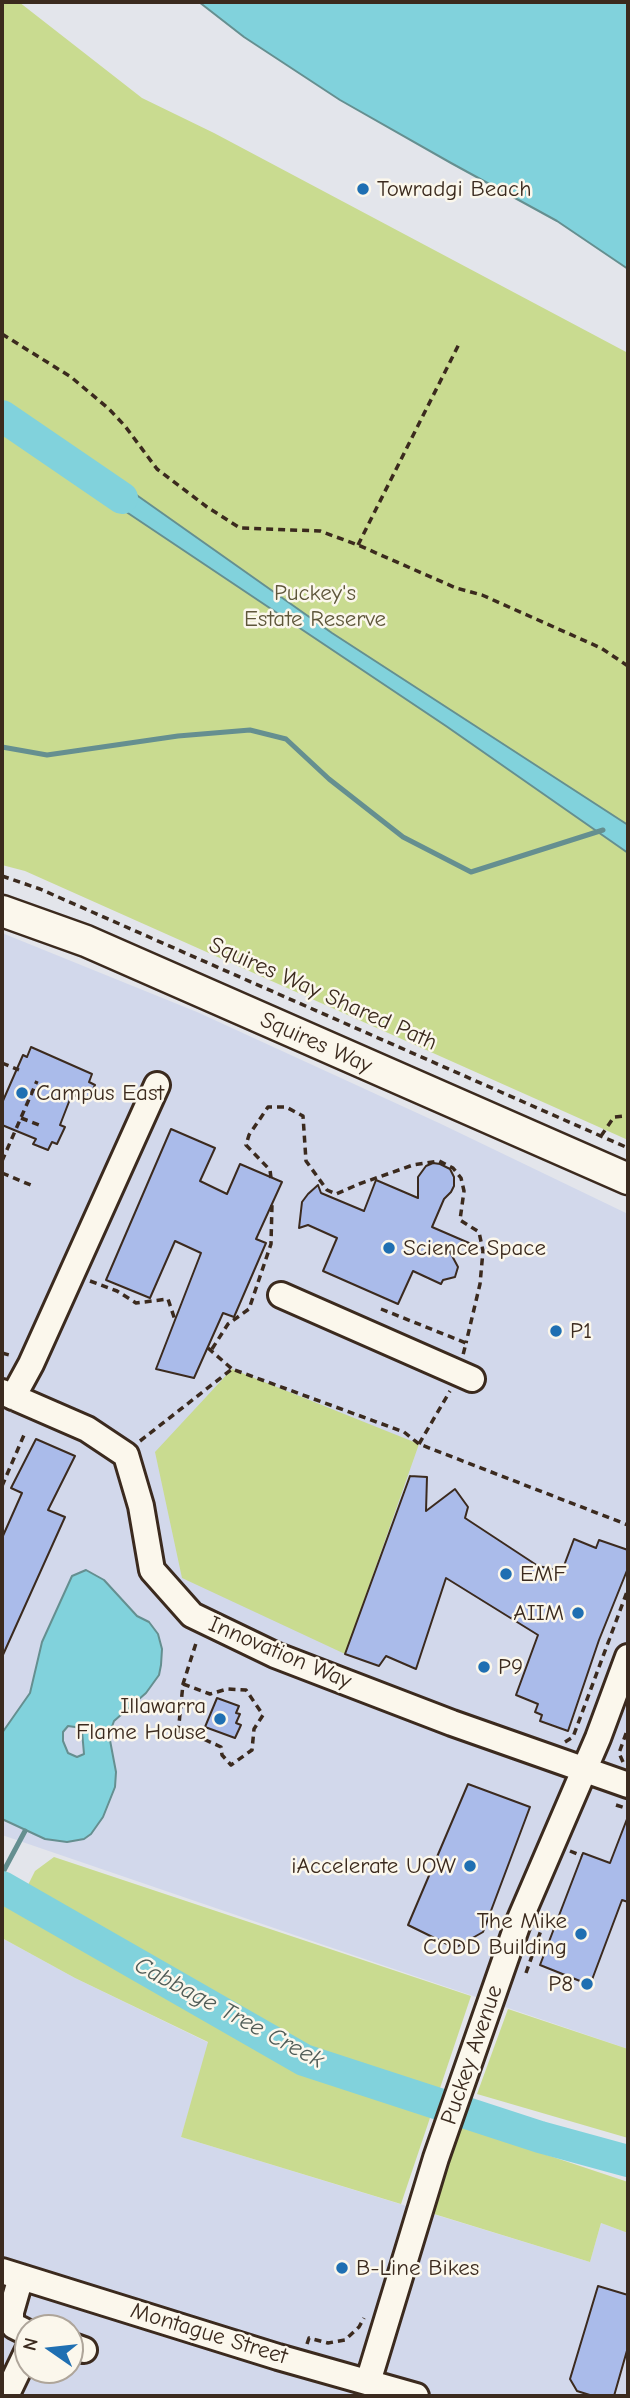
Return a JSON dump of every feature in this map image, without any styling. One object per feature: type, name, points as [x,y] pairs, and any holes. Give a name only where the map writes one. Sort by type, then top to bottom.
[{"type":"main road","name":"Squires Way","points":[[2,911],[86,941],[628,1179]]},
{"type":"street","points":[[7,1394],[31,1364],[156,1085]]},
{"type":"street","points":[[281,1295],[472,1379]]},
{"type":"street","name":"Innovation Way","points":[[7,1394],[87,1429],[126,1455],[141,1506],[152,1570],[191,1615],[275,1656],[452,1723],[628,1784]]},
{"type":"street","name":"Puckey Avenue","points":[[368,2382],[436,2158],[528,1896],[585,1768],[628,1657]]},
{"type":"street","points":[[11,2274],[11,2321],[14,2326]]},
{"type":"street","name":"Montague Street","points":[[11,2274],[416,2396]]},
{"type":"street","points":[[6,2396],[14,2379]]},
{"type":"path","points":[[2,334],[71,377],[117,418],[157,469],[240,528],[320,531],[456,588],[482,595],[601,648],[628,666]]},
{"type":"path","points":[[358,545],[460,342]]},
{"type":"path","name":"Squires Way Shared Path","points":[[2,876],[40,889],[628,1148]]},
{"type":"path","points":[[2,1063],[19,1070]]},
{"type":"path","points":[[2,1161],[37,1081]]},
{"type":"path","points":[[271,1178],[270,1170],[246,1145],[268,1107],[286,1107],[303,1116],[306,1161],[327,1190],[336,1194],[413,1166],[439,1161],[453,1168],[461,1178],[464,1191],[460,1220],[479,1232],[483,1251],[480,1284],[466,1343]]},
{"type":"path","points":[[601,1136],[614,1117],[625,1116]]},
{"type":"path","points":[[21,1118],[42,1126]]},
{"type":"path","points":[[2,1173],[33,1186]]},
{"type":"path","points":[[272,1204],[271,1244],[249,1309],[228,1324],[210,1348],[232,1369],[404,1432],[419,1444],[628,1525]]},
{"type":"path","points":[[72,1273],[117,1291],[136,1303],[168,1298],[175,1320]]},
{"type":"path","points":[[2,1353],[31,1364]]},
{"type":"path","points":[[136,1444],[232,1369]]},
{"type":"path","points":[[2,1486],[24,1436]]},
{"type":"path","points":[[554,1738],[565,1742],[573,1737],[628,1589]]},
{"type":"path","points":[[183,1684],[210,1694],[227,1689],[246,1690],[263,1715],[254,1729],[252,1749],[231,1765],[222,1755],[222,1747],[199,1737],[184,1737],[178,1734],[183,1684],[194,1644],[206,1622]]},
{"type":"path","points":[[628,1728],[618,1753],[624,1763],[628,1764]]},
{"type":"path","points":[[568,1851],[582,1856]]},
{"type":"path","points":[[309,2338],[328,2343],[345,2340],[359,2327],[366,2315]]},
{"type":"shaded area","points":[[2,933],[197,1012],[439,1123],[628,1214],[628,2049],[2,1835]]},
{"type":"shaded area","points":[[2,1938],[75,1978],[209,2043],[181,2137],[590,2262],[601,2223],[628,2233],[628,2396],[2,2396]]},
{"type":"green space","name":"Puckey's Estate Reserve","points":[[2,2],[19,2],[142,98],[214,133],[628,353],[628,1140],[25,871],[2,865]]},
{"type":"green space","points":[[232,1369],[419,1444],[345,1654],[182,1578],[155,1452]]},
{"type":"green space","points":[[54,1857],[471,1996],[401,2204],[181,2137],[208,2042],[75,1978],[2,1938],[2,1874],[26,1889],[35,1871]]},
{"type":"green space","points":[[508,2009],[628,2049],[628,2138],[477,2094]]},
{"type":"green space","points":[[457,2125],[628,2182],[628,2233],[601,2223],[590,2262],[434,2214]]},
{"type":"water","points":[[199,2],[628,2],[628,269],[557,221],[340,100],[244,37]]},
{"type":"water","points":[[94,465],[332,633],[628,825],[628,853],[446,726],[83,483]]},
{"type":"water","points":[[86,1570],[104,1580],[137,1616],[149,1622],[158,1634],[162,1649],[159,1675],[146,1693],[114,1721],[109,1735],[116,1772],[115,1787],[103,1817],[84,1839],[67,1842],[45,1839],[2,1819],[2,1733],[30,1693],[42,1642],[72,1576]],"holes":[[[68,1726],[82,1731],[84,1754],[77,1757],[68,1753],[63,1741],[63,1732]]]},
{"type":"building","points":[[31,1047],[92,1074],[89,1082],[95,1085],[88,1101],[72,1094],[60,1125],[65,1127],[57,1144],[52,1142],[48,1150],[33,1144],[36,1139],[2,1125],[2,1103],[23,1055],[27,1057]]},
{"type":"building","points":[[171,1129],[215,1148],[200,1181],[227,1194],[240,1164],[282,1182],[256,1239],[266,1243],[234,1317],[223,1313],[194,1378],[156,1369],[201,1253],[175,1241],[150,1298],[106,1280]]},
{"type":"building","points":[[433,1163],[450,1169],[454,1186],[444,1199],[432,1227],[469,1243],[450,1252],[458,1267],[455,1277],[443,1280],[441,1284],[413,1271],[398,1304],[323,1271],[337,1238],[308,1225],[299,1228],[302,1202],[308,1194],[318,1185],[321,1193],[364,1211],[376,1180],[418,1198],[418,1177],[426,1166]]},
{"type":"building","points":[[36,1439],[75,1456],[48,1510],[65,1517],[2,1657],[2,1538],[22,1493],[11,1488]]},
{"type":"building","points":[[410,1476],[427,1477],[426,1511],[455,1489],[468,1507],[465,1518],[538,1566],[562,1571],[574,1539],[596,1548],[599,1540],[628,1550],[628,1568],[599,1640],[568,1731],[540,1721],[542,1715],[535,1712],[538,1704],[516,1695],[538,1635],[446,1578],[416,1669],[386,1656],[379,1666],[345,1654]]},
{"type":"building","name":"Illawarra Flame House","points":[[217,1698],[239,1706],[236,1713],[240,1714],[236,1723],[241,1725],[235,1738],[205,1727]]},
{"type":"building","name":"iAccelerate UOW","points":[[468,1784],[530,1807],[483,1932],[455,1948],[408,1925]]},
{"type":"building","name":"The Mike CODD Building","points":[[627,1819],[628,1902],[622,1900],[590,1985],[540,1965],[583,1853],[610,1863]]},
{"type":"building","points":[[598,2286],[628,2295],[628,2347],[614,2396],[593,2396],[577,2391],[570,2379]]},
{"type":"waterway","points":[[2,416],[122,498]]},
{"type":"waterway","points":[[2,747],[47,755],[178,736],[250,730],[286,739],[329,779],[403,837],[471,872],[603,830]]},
{"type":"waterway","points":[[2,1874],[25,1831]]},
{"type":"waterway","name":"Cabbage Tree Creek","points":[[2,1887],[304,2060],[540,2137],[628,2161]]},
{"type":"place","name":"Towradgi Beach","points":[[363,189]]},
{"type":"place","name":"Campus East","points":[[22,1093]]},
{"type":"place","name":"Science Space","points":[[389,1248]]},
{"type":"place","name":"P1","points":[[556,1331]]},
{"type":"place","name":"EMF","points":[[506,1574]]},
{"type":"place","name":"AIIM","points":[[578,1613]]},
{"type":"place","name":"P9","points":[[484,1667]]},
{"type":"place","name":"Illawarra Flame House","points":[[220,1719]]},
{"type":"place","name":"iAccelerate UOW","points":[[470,1866]]},
{"type":"place","name":"The Mike CODD Building","points":[[581,1934]]},
{"type":"place","name":"P8","points":[[587,1984]]},
{"type":"place","name":"B-Line Bikes","points":[[342,2268]]}]
